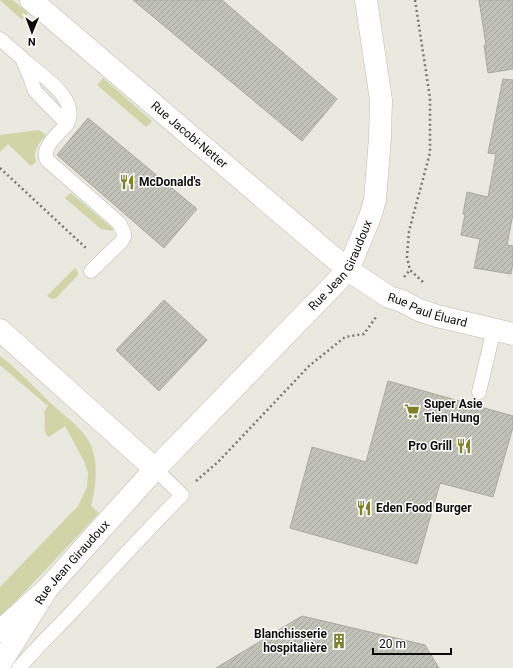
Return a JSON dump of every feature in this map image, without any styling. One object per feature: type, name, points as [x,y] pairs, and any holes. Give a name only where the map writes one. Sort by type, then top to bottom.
[{"type":"main road","name":"Rue Jacobi-Netter","points":[[31,0],[348,270]]},
{"type":"main road","name":"Rue Jean Giraudoux","points":[[0,664],[47,589],[155,469],[348,270],[370,217],[375,200],[380,138],[381,100],[366,0]]},
{"type":"main road","name":"Rue Paul Éluard","points":[[348,270],[390,297],[402,301],[419,310],[436,316],[503,332]]},
{"type":"main road","points":[[0,330],[155,469]]},
{"type":"main road","points":[[0,631],[47,589]]},
{"type":"lane","points":[[0,39],[62,93],[70,108],[71,114],[67,124],[47,148],[45,153],[47,160],[119,223],[124,233],[124,237],[121,242],[91,271]]},
{"type":"lane","points":[[22,58],[35,91],[67,124]]},
{"type":"lane","points":[[479,392],[503,332]]},
{"type":"lane","points":[[19,668],[140,537],[182,494],[155,469]]},
{"type":"path","points":[[415,0],[430,98],[430,153],[409,231],[406,257],[410,270],[427,286]]},
{"type":"path","points":[[0,168],[86,248]]},
{"type":"path","points":[[182,494],[218,462],[309,366],[345,337],[364,334],[390,297]]},
{"type":"green space","points":[[0,0],[13,0],[28,13],[22,20]]},
{"type":"green space","points":[[103,78],[152,121],[146,127],[97,85]]},
{"type":"green space","points":[[39,130],[46,135],[37,147],[35,154],[36,162],[31,166],[8,144],[0,152],[0,135]]},
{"type":"green space","points":[[71,193],[113,229],[113,231],[101,229],[65,198]]},
{"type":"green space","points":[[75,268],[78,275],[56,298],[52,299],[47,296]]},
{"type":"green space","points":[[0,356],[15,368],[87,438],[93,451],[96,466],[91,506],[99,513],[0,618],[0,587],[78,506],[87,487],[88,473],[84,461],[65,426],[49,437],[47,435],[45,432],[44,412],[48,406],[0,365]]},
{"type":"building","points":[[133,0],[222,0],[337,99],[302,141]]},
{"type":"building","points":[[479,0],[513,0],[513,69],[488,73],[484,45],[486,45]]},
{"type":"building","points":[[503,79],[513,80],[513,214],[507,245],[513,246],[513,263],[511,274],[474,268],[480,239],[461,235],[467,192],[488,197],[496,154],[488,153]]},
{"type":"building","name":"McDonald's","points":[[88,118],[197,209],[164,248],[57,155]]},
{"type":"building","points":[[164,300],[207,340],[159,391],[116,350]]},
{"type":"building","points":[[388,381],[513,416],[513,427],[493,497],[440,483],[417,564],[290,528],[312,447],[366,462]]},
{"type":"building","name":"Blanchisserie hospitalière","points":[[302,616],[425,645],[439,668],[216,668]]},
{"type":"place","name":"McDonald's","points":[[127,182]]},
{"type":"place","name":"Super Asie Tien Hung","points":[[412,411]]},
{"type":"place","name":"Pro Grill","points":[[464,446]]},
{"type":"place","name":"Eden Food Burger","points":[[364,508]]},
{"type":"place","name":"Blanchisserie hospitalière","points":[[339,641]]}]
